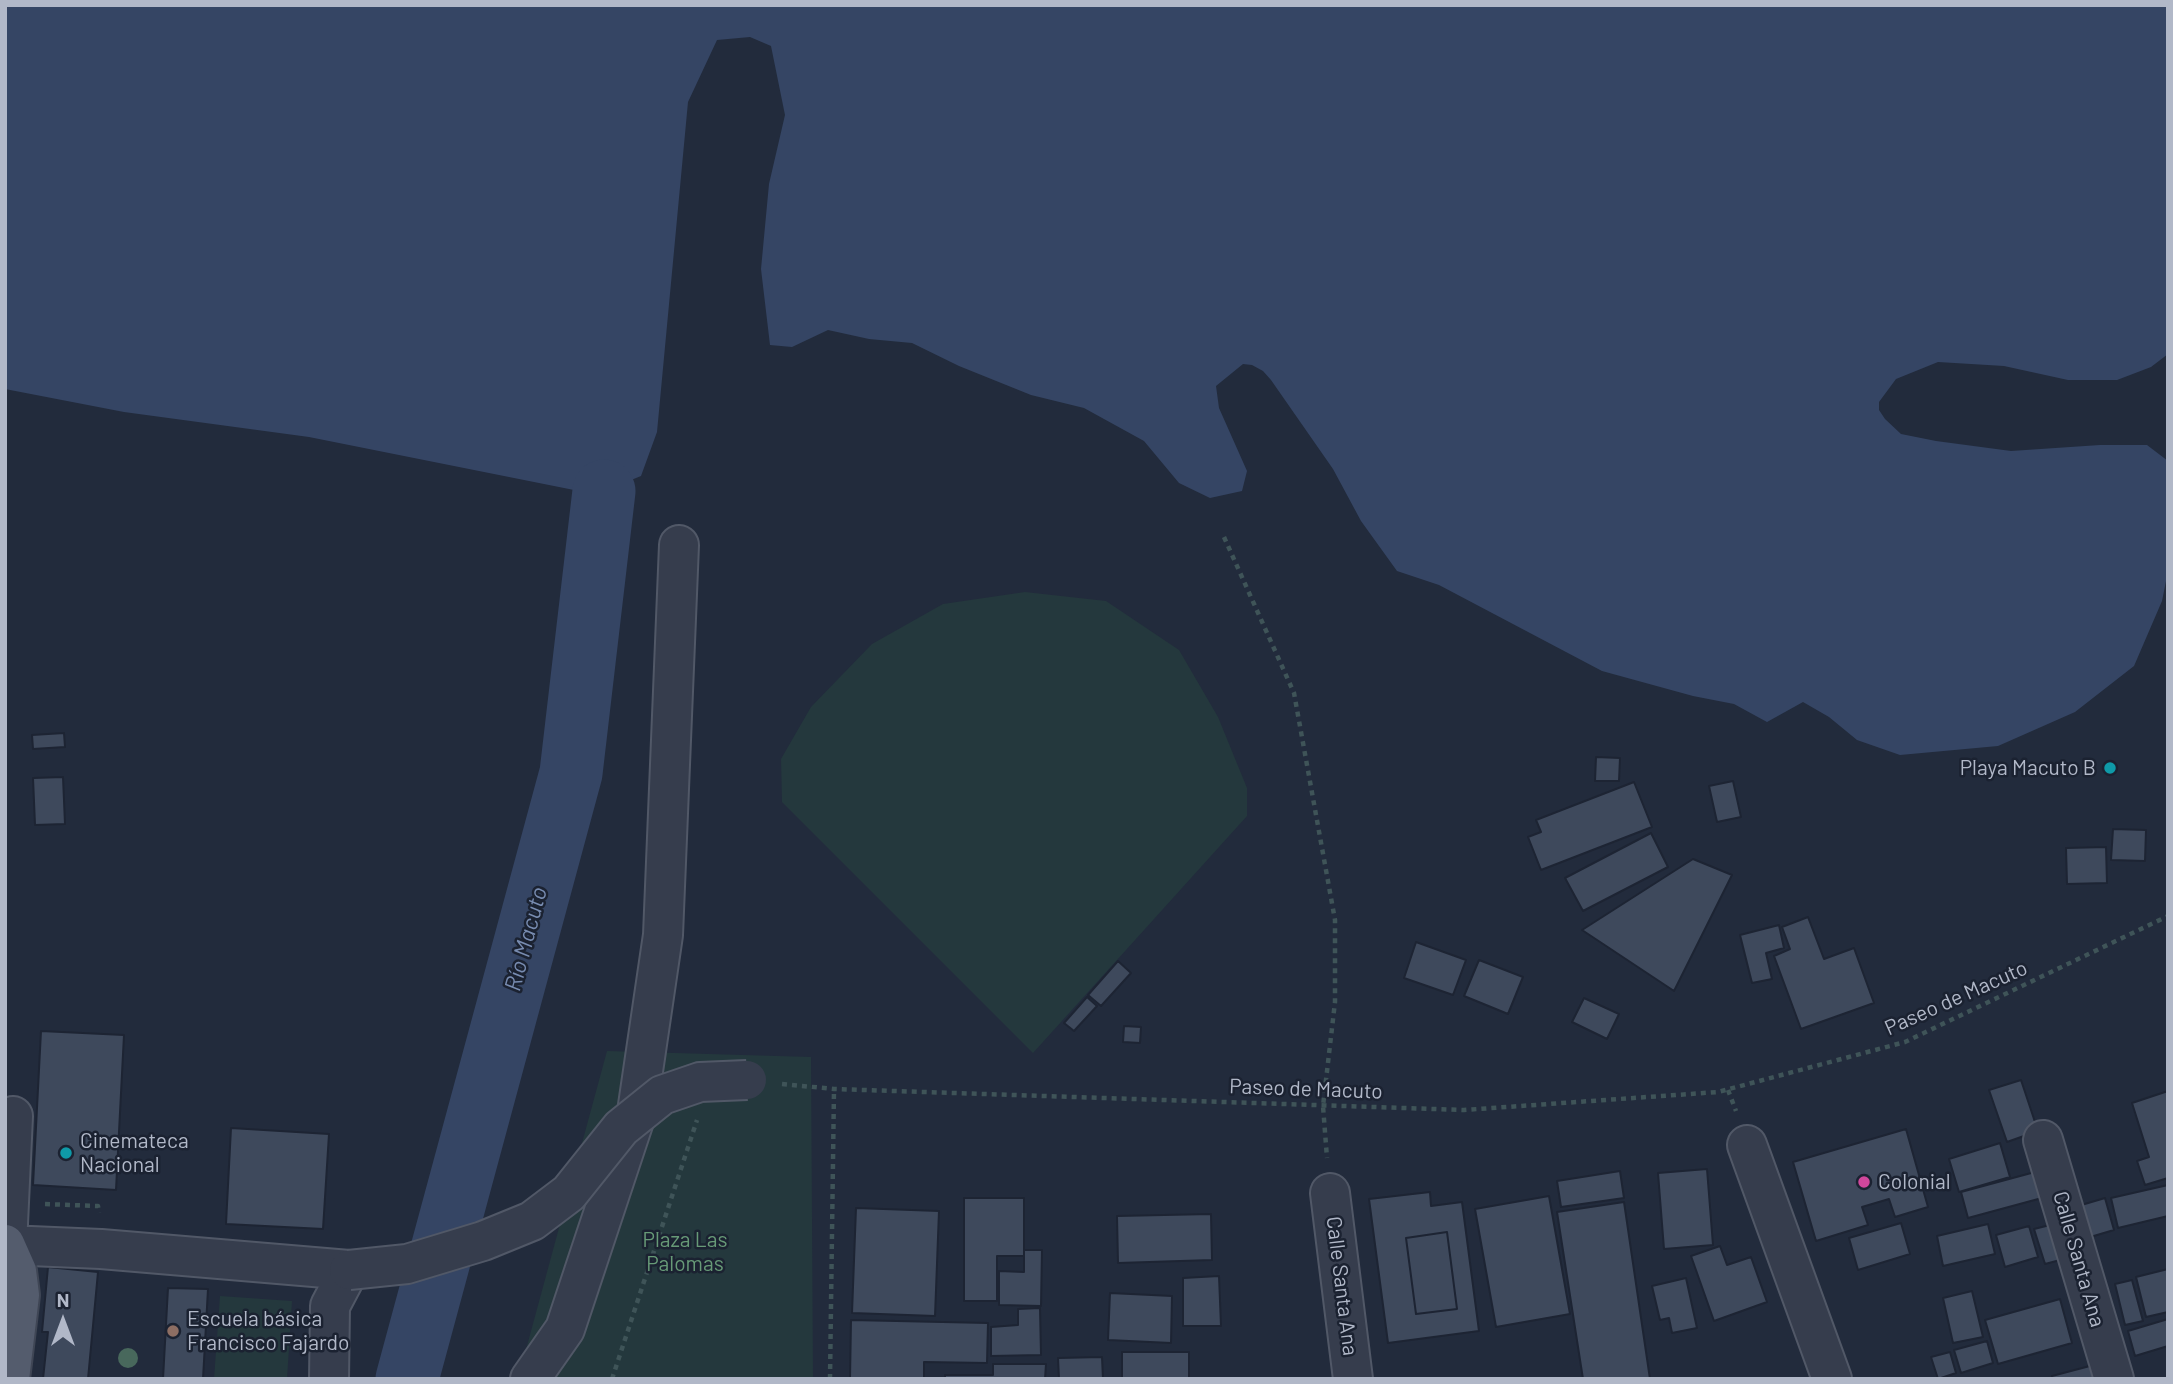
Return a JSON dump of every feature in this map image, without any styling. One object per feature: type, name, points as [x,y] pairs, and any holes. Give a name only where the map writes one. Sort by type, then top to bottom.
[{"type":"main road","points":[[6,1244],[17,1271],[20,1295],[10,1379]]},
{"type":"street","points":[[530,1379],[565,1329],[637,1112],[663,935],[679,545]]},
{"type":"street","points":[[13,1116],[6,1244],[101,1249],[349,1270],[407,1264],[483,1241],[532,1221],[569,1194],[621,1128],[662,1095],[700,1082],[747,1080]]},
{"type":"street","name":"Calle Santa Ana","points":[[2043,1140],[2114,1379]]},
{"type":"street","points":[[1747,1145],[1832,1379]]},
{"type":"street","name":"Calle Santa Ana","points":[[1330,1194],[1353,1379]]},
{"type":"street","points":[[329,1379],[330,1306],[349,1270]]},
{"type":"path","points":[[1224,537],[1294,693],[1335,920],[1335,1002],[1323,1106],[1330,1194]]},
{"type":"path","name":"Paseo de Macuto","points":[[747,1080],[834,1089],[1464,1110],[1718,1092],[1905,1042],[2168,916]]},
{"type":"path","points":[[830,1379],[834,1089]]},
{"type":"path","points":[[612,1379],[699,1116]]},
{"type":"green space","points":[[1025,592],[1106,601],[1179,650],[1218,717],[1247,788],[1247,816],[1033,1053],[782,802],[781,759],[811,707],[872,644],[943,604]]},
{"type":"green space","name":"Plaza Las Palomas","points":[[607,1051],[811,1057],[813,1379],[518,1379]]},
{"type":"green space","points":[[220,1296],[292,1301],[287,1379],[214,1379]]},
{"type":"water","points":[[5,5],[2168,5],[2168,354],[2151,367],[2117,380],[2068,380],[2004,366],[1938,362],[1896,379],[1879,402],[1879,410],[1885,419],[1901,434],[1936,441],[2011,451],[2147,445],[2168,461],[2168,571],[2162,601],[2134,666],[2075,712],[1998,746],[1900,755],[1857,740],[1829,717],[1803,702],[1767,722],[1734,704],[1693,696],[1602,671],[1439,585],[1397,571],[1361,521],[1333,469],[1271,380],[1263,371],[1252,365],[1243,364],[1216,386],[1219,408],[1247,471],[1242,491],[1210,498],[1179,483],[1144,441],[1084,408],[1031,395],[959,366],[912,343],[869,339],[828,330],[792,347],[770,345],[761,269],[769,184],[785,115],[771,46],[750,37],[717,40],[688,102],[657,432],[641,476],[604,491],[574,490],[309,437],[124,412],[5,389]]},
{"type":"building","points":[[64,733],[65,747],[33,749],[32,735]]},
{"type":"building","points":[[1596,757],[1620,758],[1619,781],[1595,781]]},
{"type":"building","points":[[63,777],[65,824],[35,825],[33,778]]},
{"type":"building","points":[[1733,781],[1741,817],[1717,822],[1709,786]]},
{"type":"building","points":[[1634,782],[1652,827],[1541,870],[1528,837],[1541,832],[1536,820]]},
{"type":"building","points":[[2113,829],[2146,830],[2145,861],[2111,860]]},
{"type":"building","points":[[1651,833],[1668,867],[1583,911],[1565,878]]},
{"type":"building","points":[[2106,847],[2107,883],[2067,884],[2066,848]]},
{"type":"building","points":[[1693,859],[1732,875],[1674,991],[1582,930]]},
{"type":"building","points":[[1808,917],[1824,959],[1854,948],[1874,1003],[1801,1029],[1774,956],[1790,949],[1782,927]]},
{"type":"building","points":[[1779,925],[1784,948],[1766,953],[1772,979],[1752,983],[1740,935]]},
{"type":"building","points":[[1416,942],[1466,960],[1453,995],[1404,978]]},
{"type":"building","points":[[1479,960],[1523,977],[1508,1014],[1464,996]]},
{"type":"building","points":[[1118,961],[1131,973],[1101,1006],[1088,995]]},
{"type":"building","points":[[1087,997],[1097,1006],[1074,1031],[1064,1023]]},
{"type":"building","points":[[1584,998],[1619,1014],[1607,1039],[1572,1022]]},
{"type":"building","points":[[1124,1026],[1141,1027],[1140,1043],[1123,1042]]},
{"type":"building","points":[[41,1031],[124,1035],[116,1190],[33,1185]]},
{"type":"building","points":[[2021,1080],[2038,1131],[2007,1142],[1989,1090]]},
{"type":"building","points":[[2168,1091],[2168,1178],[2145,1185],[2137,1161],[2149,1157],[2132,1103]]},
{"type":"building","points":[[231,1128],[329,1134],[323,1229],[226,1224]]},
{"type":"building","points":[[1906,1129],[1928,1207],[1895,1217],[1889,1199],[1862,1207],[1868,1225],[1816,1241],[1793,1162]]},
{"type":"building","points":[[2000,1143],[2010,1177],[1959,1192],[1949,1159]]},
{"type":"building","points":[[1707,1169],[1713,1245],[1664,1249],[1658,1173]]},
{"type":"building","points":[[2046,1169],[2053,1195],[1968,1218],[1961,1192]]},
{"type":"building","points":[[1620,1171],[1624,1198],[1561,1207],[1557,1181]]},
{"type":"building","points":[[2168,1185],[2168,1216],[2118,1228],[2111,1198]]},
{"type":"building","points":[[1430,1192],[1431,1206],[1462,1202],[1479,1331],[1388,1343],[1369,1199]],"holes":[[[1447,1232],[1457,1309],[1416,1314],[1406,1238]]]},
{"type":"building","points":[[1549,1196],[1570,1314],[1496,1327],[1475,1209]]},
{"type":"building","points":[[964,1198],[1024,1198],[1024,1256],[997,1256],[997,1301],[964,1301]]},
{"type":"building","points":[[2105,1198],[2114,1230],[2087,1238],[2078,1206]]},
{"type":"building","points":[[1624,1202],[1650,1379],[1583,1379],[1557,1212]]},
{"type":"building","points":[[856,1208],[939,1211],[935,1316],[852,1313]]},
{"type":"building","points":[[1211,1214],[1212,1260],[1118,1263],[1117,1216]]},
{"type":"building","points":[[1901,1223],[1910,1254],[1858,1270],[1849,1238]]},
{"type":"building","points":[[1988,1224],[1995,1254],[1943,1266],[1937,1236]]},
{"type":"building","points":[[2054,1224],[2064,1259],[2045,1264],[2034,1229]]},
{"type":"building","points":[[2029,1226],[2038,1257],[2005,1267],[1996,1235]]},
{"type":"building","points":[[1447,1232],[1457,1309],[1416,1314],[1406,1238]]},
{"type":"building","points":[[1720,1246],[1727,1265],[1751,1257],[1767,1302],[1714,1321],[1691,1256]]},
{"type":"building","points":[[1024,1250],[1042,1250],[1041,1306],[999,1305],[999,1271],[1024,1272]]},
{"type":"building","points":[[48,1267],[98,1272],[88,1379],[43,1379],[48,1332],[42,1332]]},
{"type":"building","points":[[2168,1269],[2168,1312],[2146,1317],[2136,1277]]},
{"type":"building","points":[[1219,1276],[1221,1326],[1183,1326],[1183,1278]]},
{"type":"building","points":[[1686,1278],[1697,1328],[1672,1333],[1669,1318],[1660,1320],[1652,1286]]},
{"type":"building","points":[[2132,1280],[2143,1321],[2125,1325],[2115,1284]]},
{"type":"building","points":[[168,1288],[208,1289],[203,1379],[163,1379]]},
{"type":"building","points":[[1972,1291],[1983,1337],[1953,1343],[1943,1298]]},
{"type":"building","points":[[1110,1293],[1172,1296],[1171,1343],[1108,1340]]},
{"type":"building","points":[[2060,1299],[2072,1343],[1998,1364],[1985,1320]]},
{"type":"building","points":[[1040,1308],[1041,1355],[991,1356],[991,1327],[1018,1325],[1018,1309]]},
{"type":"building","points":[[2168,1319],[2168,1346],[2135,1356],[2128,1331]]},
{"type":"building","points":[[851,1320],[988,1323],[987,1363],[924,1362],[924,1379],[850,1379]]},
{"type":"building","points":[[1987,1341],[1993,1363],[1961,1373],[1954,1350]]},
{"type":"building","points":[[1122,1352],[1189,1352],[1189,1379],[1122,1379]]},
{"type":"building","points":[[1950,1352],[1956,1373],[1938,1379],[1931,1357]]},
{"type":"building","points":[[1102,1357],[1103,1379],[1059,1379],[1058,1358]]},
{"type":"building","points":[[2105,1362],[2110,1379],[2053,1379],[2052,1376]]},
{"type":"building","points":[[993,1364],[1046,1364],[1045,1379],[945,1379],[945,1375],[993,1375]]},
{"type":"waterway","name":"Río Macuto","points":[[407,1379],[571,773],[604,491]]},
{"type":"place","name":"Playa Macuto B","points":[[2110,768]]},
{"type":"place","name":"Cinemateca Nacional","points":[[66,1153]]},
{"type":"place","name":"Colonial","points":[[1864,1182]]},
{"type":"place","name":"Escuela básica Francisco Fajardo","points":[[173,1331]]}]
